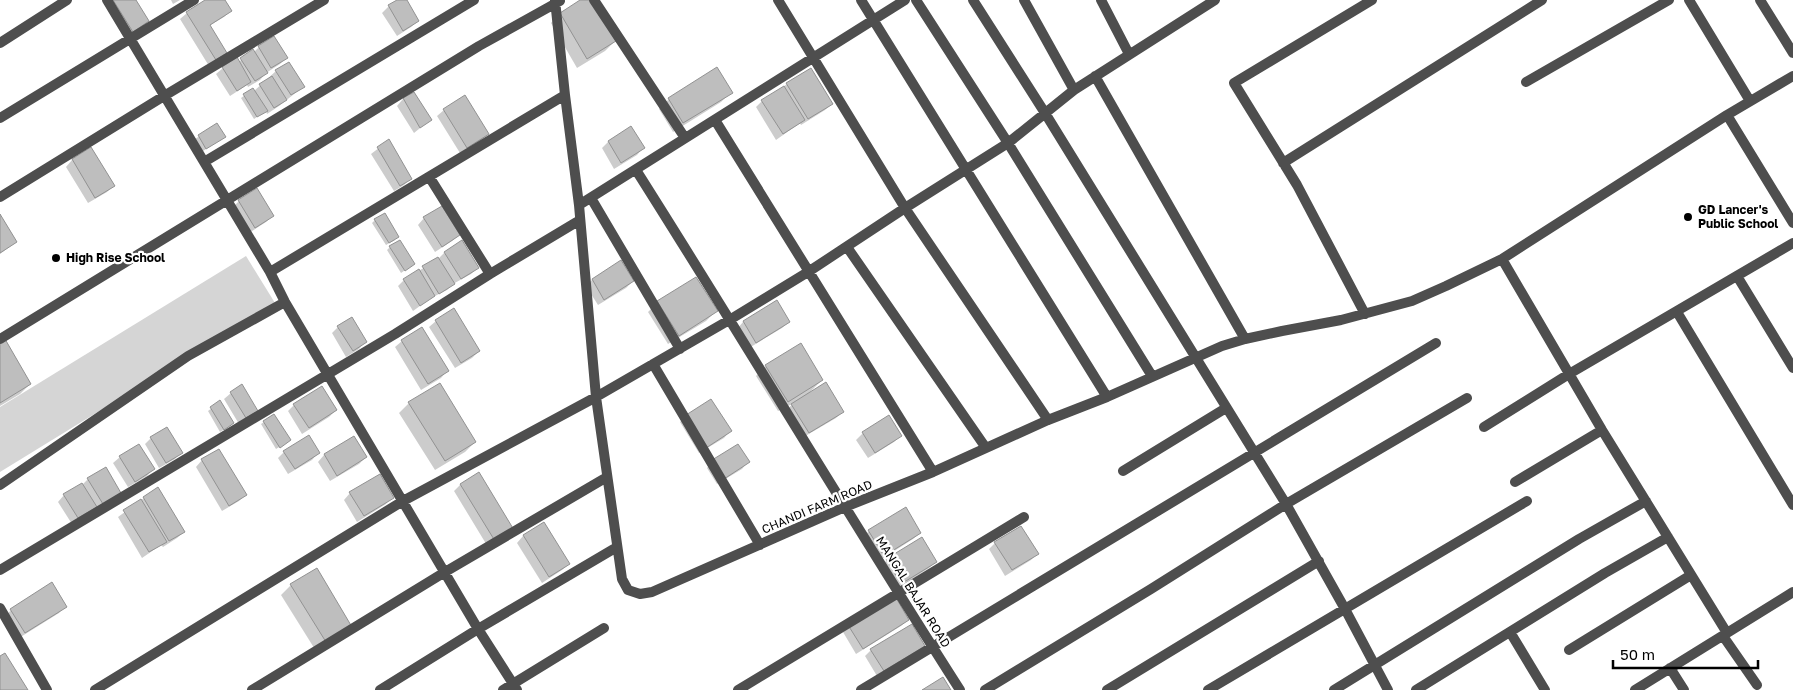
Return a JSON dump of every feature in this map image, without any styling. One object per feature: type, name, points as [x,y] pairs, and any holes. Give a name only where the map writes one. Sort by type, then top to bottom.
[{"type":"street","points":[[0,43],[67,0]]},
{"type":"street","points":[[107,0],[270,272],[285,302],[478,629],[515,687]]},
{"type":"street","points":[[0,118],[194,0]]},
{"type":"street","points":[[0,197],[324,0]]},
{"type":"street","points":[[204,162],[474,0]]},
{"type":"street","points":[[594,0],[686,138]]},
{"type":"street","points":[[778,0],[906,208],[1048,420]]},
{"type":"street","points":[[861,0],[1107,397]]},
{"type":"street","points":[[579,205],[905,0]]},
{"type":"street","points":[[916,0],[1008,143],[1152,376]]},
{"type":"street","points":[[972,0],[1045,113],[1286,504],[1346,609],[1388,690]]},
{"type":"street","points":[[1024,0],[1074,90]]},
{"type":"street","points":[[1101,0],[1129,54]]},
{"type":"street","points":[[95,690],[403,501],[596,397],[731,320],[847,248],[1008,143],[1074,90],[1215,0]]},
{"type":"street","points":[[1365,314],[1320,227],[1234,83],[1372,0]]},
{"type":"street","points":[[1283,163],[1542,0]]},
{"type":"street","points":[[1526,82],[1668,0]]},
{"type":"street","points":[[1688,0],[1750,101]]},
{"type":"street","points":[[1760,0],[1793,53]]},
{"type":"street","points":[[0,340],[479,46],[557,1]]},
{"type":"street","name":"CHANDI FARM ROAD","points":[[557,1],[565,95],[579,205],[596,397],[607,477],[622,579],[628,590],[640,594],[652,592],[1222,346],[1245,339],[1341,320],[1412,301],[1502,259],[1727,115],[1792,77]]},
{"type":"street","points":[[1095,76],[1245,339]]},
{"type":"street","points":[[270,272],[430,178],[565,95]]},
{"type":"street","points":[[1727,115],[1793,223]]},
{"type":"street","points":[[714,120],[933,472]]},
{"type":"street","name":"MANGAL BAJAR ROAD","points":[[636,170],[960,690]]},
{"type":"street","points":[[430,178],[490,274]]},
{"type":"street","points":[[591,198],[680,349]]},
{"type":"street","points":[[0,570],[329,374],[580,220]]},
{"type":"street","points":[[1484,427],[1569,374],[1793,243]]},
{"type":"street","points":[[847,248],[986,448]]},
{"type":"street","points":[[1502,259],[1602,430],[1692,575],[1725,634],[1757,685]]},
{"type":"street","points":[[1737,276],[1793,368]]},
{"type":"street","points":[[0,485],[188,356],[285,302]]},
{"type":"street","points":[[1677,312],[1793,505]]},
{"type":"street","points":[[861,690],[1436,344]]},
{"type":"street","points":[[653,364],[760,545]]},
{"type":"street","points":[[985,690],[1286,504],[1467,398]]},
{"type":"street","points":[[1123,471],[1226,408]]},
{"type":"street","points":[[1515,482],[1602,430]]},
{"type":"street","points":[[252,690],[445,572],[607,477]]},
{"type":"street","points":[[1208,690],[1527,501]]},
{"type":"street","points":[[1334,690],[1579,539],[1646,501]]},
{"type":"street","points":[[738,690],[1024,517]]},
{"type":"street","points":[[1416,690],[1605,573],[1668,537]]},
{"type":"street","points":[[380,690],[478,629],[617,547]]},
{"type":"street","points":[[1106,690],[1319,561]]},
{"type":"street","points":[[1569,650],[1692,575]]},
{"type":"street","points":[[1635,690],[1793,592]]},
{"type":"street","points":[[0,608],[48,690]]},
{"type":"street","points":[[503,690],[515,687],[604,628]]},
{"type":"street","points":[[1510,632],[1545,690]]},
{"type":"street","points":[[1670,668],[1684,690]]},
{"type":"shaded area","points":[[246,256],[275,303],[0,472],[0,407]]},
{"type":"building","points":[[113,0],[136,0],[149,21],[133,32]]},
{"type":"building","points":[[205,0],[225,0],[232,11],[210,25],[227,53],[216,60],[186,12]]},
{"type":"building","points":[[397,0],[407,0],[419,21],[403,31],[388,5]]},
{"type":"building","points":[[580,0],[591,0],[616,41],[587,59],[560,13]]},
{"type":"building","points":[[274,36],[288,58],[271,68],[258,46]]},
{"type":"building","points":[[253,49],[268,73],[255,81],[240,58]]},
{"type":"building","points":[[237,57],[251,82],[237,91],[222,67]]},
{"type":"building","points":[[289,62],[305,87],[291,95],[275,70]]},
{"type":"building","points":[[717,67],[733,93],[683,123],[668,98]]},
{"type":"building","points":[[811,68],[833,104],[808,119],[786,83]]},
{"type":"building","points":[[272,76],[287,100],[274,108],[259,84]]},
{"type":"building","points":[[784,86],[805,120],[783,134],[761,100]]},
{"type":"building","points":[[253,88],[268,111],[257,117],[243,94]]},
{"type":"building","points":[[414,92],[432,120],[420,128],[403,98]]},
{"type":"building","points":[[465,95],[489,134],[467,148],[443,109]]},
{"type":"building","points":[[217,123],[226,137],[206,149],[198,135]]},
{"type":"building","points":[[631,126],[645,148],[621,163],[608,141]]},
{"type":"building","points":[[389,139],[412,179],[400,186],[377,147]]},
{"type":"building","points":[[91,147],[115,186],[95,198],[72,159]]},
{"type":"building","points":[[257,188],[274,216],[255,228],[238,200]]},
{"type":"building","points":[[442,206],[460,235],[442,247],[423,217]]},
{"type":"building","points":[[385,213],[399,237],[389,243],[374,219]]},
{"type":"building","points":[[0,214],[17,242],[0,253]]},
{"type":"building","points":[[400,240],[415,264],[405,271],[389,246]]},
{"type":"building","points":[[462,240],[479,268],[461,279],[444,252]]},
{"type":"building","points":[[438,257],[455,284],[439,294],[422,266]]},
{"type":"building","points":[[621,260],[634,281],[604,300],[592,279]]},
{"type":"building","points":[[419,269],[435,296],[420,306],[403,279]]},
{"type":"building","points":[[696,277],[718,311],[679,336],[657,301]]},
{"type":"building","points":[[777,300],[790,322],[756,343],[743,321]]},
{"type":"building","points":[[454,308],[480,351],[461,363],[435,320]]},
{"type":"building","points":[[352,317],[367,342],[353,351],[337,326]]},
{"type":"building","points":[[422,327],[449,371],[428,384],[401,340]]},
{"type":"building","points":[[5,339],[31,384],[0,403],[0,342]]},
{"type":"building","points":[[801,343],[823,380],[788,402],[765,365]]},
{"type":"building","points":[[826,382],[844,412],[809,433],[791,404]]},
{"type":"building","points":[[440,383],[476,442],[445,461],[408,402]]},
{"type":"building","points":[[242,384],[258,411],[246,418],[230,392]]},
{"type":"building","points":[[322,386],[337,410],[309,428],[293,404]]},
{"type":"building","points":[[711,399],[732,431],[706,448],[686,415]]},
{"type":"building","points":[[220,400],[234,423],[224,430],[210,407]]},
{"type":"building","points":[[274,414],[291,440],[280,448],[263,421]]},
{"type":"building","points":[[889,415],[902,436],[875,453],[862,432]]},
{"type":"building","points":[[167,427],[183,453],[166,463],[150,437]]},
{"type":"building","points":[[309,435],[320,453],[295,469],[283,451]]},
{"type":"building","points":[[354,436],[367,457],[337,476],[324,454]]},
{"type":"building","points":[[139,444],[155,469],[135,482],[119,456]]},
{"type":"building","points":[[738,444],[750,462],[724,479],[712,460]]},
{"type":"building","points":[[219,449],[247,495],[229,506],[201,459]]},
{"type":"building","points":[[106,467],[121,493],[103,504],[87,478]]},
{"type":"building","points":[[479,472],[514,530],[495,541],[460,484]]},
{"type":"building","points":[[380,474],[394,498],[364,516],[349,492]]},
{"type":"building","points":[[82,483],[97,507],[78,518],[63,494]]},
{"type":"building","points":[[158,487],[185,532],[169,541],[143,497]]},
{"type":"building","points":[[141,499],[167,542],[149,552],[123,510]]},
{"type":"building","points":[[906,507],[921,533],[884,556],[868,530]]},
{"type":"building","points":[[544,522],[570,564],[549,577],[523,535]]},
{"type":"building","points":[[1021,526],[1039,554],[1012,570],[994,542]]},
{"type":"building","points":[[922,537],[937,562],[901,584],[886,559]]},
{"type":"building","points":[[317,568],[352,627],[326,642],[290,584]]},
{"type":"building","points":[[52,582],[67,607],[25,633],[10,609]]},
{"type":"building","points":[[895,596],[909,620],[863,649],[848,625]]},
{"type":"building","points":[[912,624],[925,646],[884,671],[870,649]]},
{"type":"building","points":[[5,653],[28,690],[0,690],[0,656]]},
{"type":"building","points":[[943,677],[951,690],[922,690]]},
{"type":"place","name":"GD Lancer's Public School","points":[[1688,217]]},
{"type":"place","name":"High Rise School","points":[[56,258]]}]
